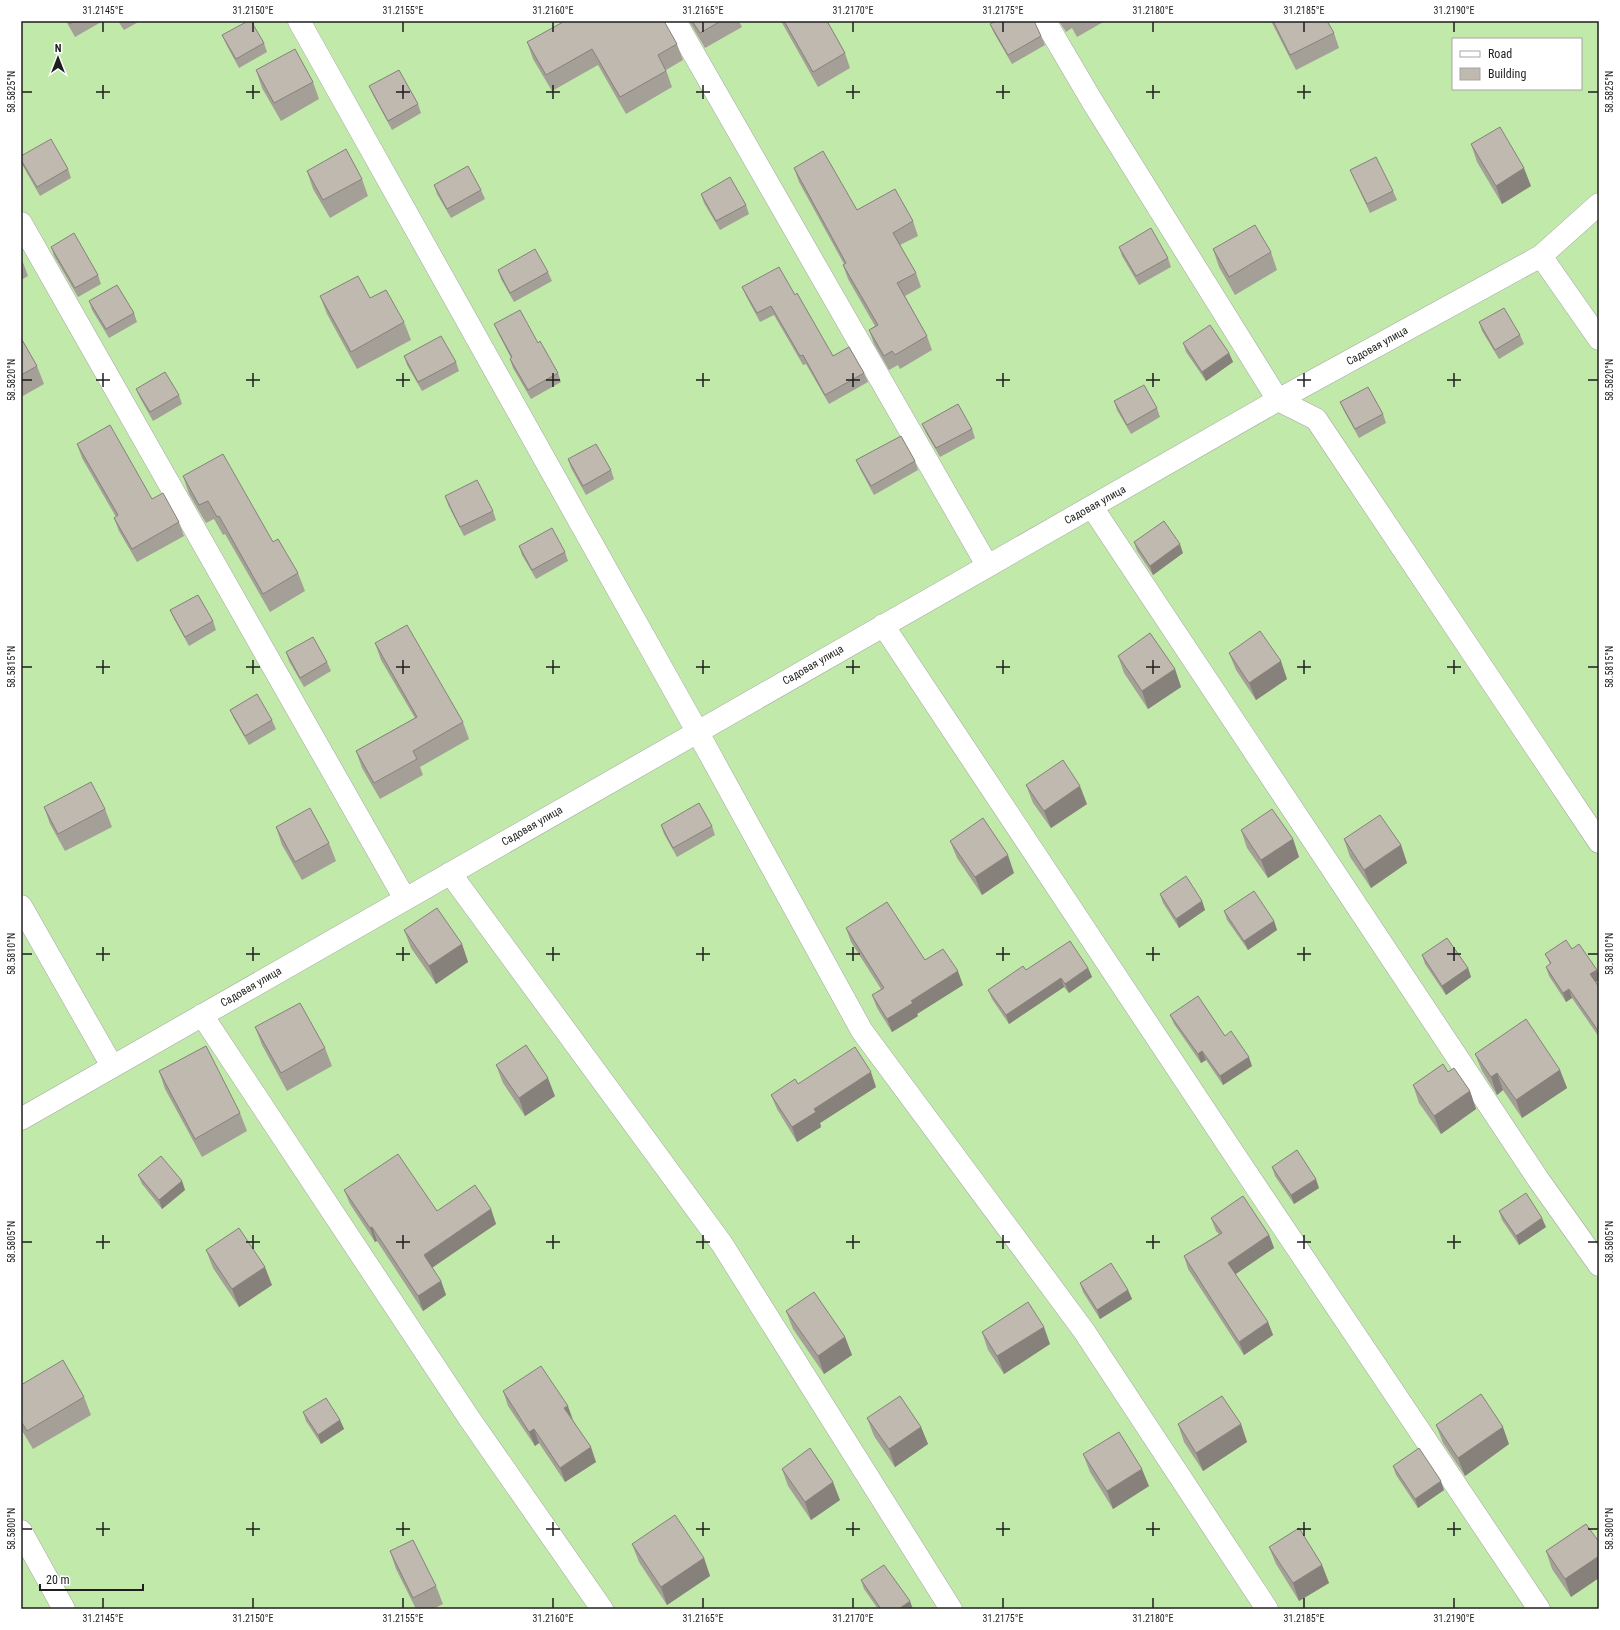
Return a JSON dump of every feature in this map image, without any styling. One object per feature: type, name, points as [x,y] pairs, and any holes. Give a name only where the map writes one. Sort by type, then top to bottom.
[{"type":"lane","points":[[299,21],[697,731],[862,1031],[1084,1331],[1267,1609]]},
{"type":"lane","points":[[674,21],[987,565]]},
{"type":"lane","points":[[1045,21],[1096,107],[1278,400],[1316,419],[1599,842]]},
{"type":"lane","name":"Садовая улица","points":[[21,1119],[987,565],[1092,507],[1278,400],[1542,256],[1599,204]]},
{"type":"lane","points":[[21,223],[405,899]]},
{"type":"lane","points":[[1542,256],[1599,339]]},
{"type":"lane","points":[[1092,507],[1529,1166],[1599,1265]]},
{"type":"lane","points":[[883,625],[1232,1151],[1539,1609]]},
{"type":"lane","points":[[450,873],[722,1244],[951,1609]]},
{"type":"lane","points":[[21,906],[112,1066]]},
{"type":"lane","points":[[202,1015],[469,1418],[602,1609]]},
{"type":"lane","points":[[21,1531],[64,1609]]},
{"type":"green space","points":[[21,21],[1599,21],[1599,1609],[21,1609]]},
{"type":"building","points":[[248,21],[251,21],[264,43],[236,59],[222,35]]},
{"type":"building","points":[[562,21],[664,21],[677,44],[658,55],[666,71],[620,97],[592,49],[546,75],[527,42],[563,22]]},
{"type":"building","points":[[692,21],[721,21],[700,33]]},
{"type":"building","points":[[784,21],[827,21],[845,53],[813,72]]},
{"type":"building","points":[[996,21],[1034,21],[1041,36],[1008,55],[990,24]]},
{"type":"building","points":[[1273,21],[1327,21],[1334,33],[1290,55]]},
{"type":"building","points":[[295,49],[313,82],[274,103],[256,70]]},
{"type":"building","points":[[399,70],[418,104],[388,121],[369,86]]},
{"type":"building","points":[[1500,127],[1524,168],[1496,186],[1471,144]]},
{"type":"building","points":[[51,139],[68,169],[37,187],[21,160],[21,156]]},
{"type":"building","points":[[346,149],[362,179],[323,200],[307,171]]},
{"type":"building","points":[[823,151],[857,210],[895,189],[913,221],[893,233],[916,273],[897,283],[927,336],[895,355],[892,351],[884,356],[869,330],[878,325],[843,265],[846,263],[794,168]]},
{"type":"building","points":[[1376,157],[1393,191],[1367,204],[1350,170]]},
{"type":"building","points":[[468,166],[481,190],[447,209],[434,185]]},
{"type":"building","points":[[730,177],[746,205],[716,221],[701,194]]},
{"type":"building","points":[[1255,225],[1271,252],[1229,277],[1213,249]]},
{"type":"building","points":[[1151,228],[1168,258],[1136,276],[1119,247]]},
{"type":"building","points":[[74,233],[98,275],[75,288],[51,247]]},
{"type":"building","points":[[535,249],[548,272],[510,293],[498,270]]},
{"type":"building","points":[[779,267],[795,295],[797,293],[833,356],[849,347],[864,373],[825,395],[803,355],[800,356],[771,306],[757,313],[742,287]]},
{"type":"building","points":[[358,276],[370,298],[386,290],[404,322],[351,352],[320,296]]},
{"type":"building","points":[[117,285],[134,313],[106,329],[89,301]]},
{"type":"building","points":[[1504,308],[1520,335],[1495,350],[1479,322]]},
{"type":"building","points":[[520,310],[538,343],[540,341],[558,373],[528,390],[510,359],[512,357],[494,324]]},
{"type":"building","points":[[1210,325],[1229,353],[1202,372],[1183,343]]},
{"type":"building","points":[[441,336],[456,362],[418,382],[404,356]]},
{"type":"building","points":[[21,338],[37,366],[21,375]]},
{"type":"building","points":[[165,372],[179,395],[150,412],[136,389]]},
{"type":"building","points":[[1144,385],[1157,408],[1127,425],[1114,401]]},
{"type":"building","points":[[1368,387],[1383,414],[1355,429],[1340,402]]},
{"type":"building","points":[[958,404],[972,429],[936,448],[922,424]]},
{"type":"building","points":[[110,425],[152,499],[163,493],[179,522],[132,549],[114,518],[118,515],[77,444]]},
{"type":"building","points":[[901,436],[915,461],[871,486],[856,460]]},
{"type":"building","points":[[596,444],[611,470],[583,486],[568,459]]},
{"type":"building","points":[[223,454],[273,542],[278,539],[298,573],[263,594],[219,516],[217,517],[208,501],[199,505],[183,476]]},
{"type":"building","points":[[477,480],[493,511],[460,527],[445,496]]},
{"type":"building","points":[[1164,521],[1180,544],[1150,566],[1134,542]]},
{"type":"building","points":[[552,528],[565,552],[532,570],[519,546]]},
{"type":"building","points":[[198,595],[213,621],[185,637],[170,610]]},
{"type":"building","points":[[407,625],[463,722],[413,751],[417,759],[374,783],[356,751],[417,717],[375,643]]},
{"type":"building","points":[[1260,631],[1281,661],[1249,683],[1229,653]]},
{"type":"building","points":[[1150,633],[1175,669],[1142,691],[1118,656]]},
{"type":"building","points":[[313,637],[327,662],[300,678],[286,652]]},
{"type":"building","points":[[257,694],[272,720],[245,736],[230,710]]},
{"type":"building","points":[[1063,760],[1080,786],[1044,811],[1026,785]]},
{"type":"building","points":[[91,782],[105,809],[58,834],[44,807]]},
{"type":"building","points":[[699,803],[712,826],[673,848],[661,825]]},
{"type":"building","points":[[310,808],[329,843],[295,862],[276,827]]},
{"type":"building","points":[[1272,809],[1293,839],[1261,860],[1241,830]]},
{"type":"building","points":[[1380,815],[1401,845],[1364,870],[1344,839]]},
{"type":"building","points":[[983,818],[1008,855],[975,877],[950,841]]},
{"type":"building","points":[[1186,876],[1202,901],[1176,919],[1160,894]]},
{"type":"building","points":[[1254,891],[1274,921],[1244,941],[1224,911]]},
{"type":"building","points":[[887,902],[925,960],[943,949],[958,971],[911,1001],[913,1003],[887,1019],[872,995],[884,988],[846,928]]},
{"type":"building","points":[[437,908],[462,944],[429,966],[404,930]]},
{"type":"building","points":[[1447,938],[1468,968],[1442,986],[1422,955]]},
{"type":"building","points":[[1566,940],[1572,949],[1579,944],[1597,970],[1590,974],[1599,987],[1599,1032],[1569,989],[1563,993],[1546,967],[1551,963],[1545,954]]},
{"type":"building","points":[[1070,941],[1088,968],[1065,984],[1061,978],[1006,1015],[988,990],[1023,966],[1026,970]]},
{"type":"building","points":[[1198,996],[1225,1036],[1231,1031],[1249,1057],[1220,1076],[1202,1051],[1198,1054],[1170,1015]]},
{"type":"building","points":[[300,1003],[325,1048],[281,1073],[255,1027]]},
{"type":"building","points":[[1526,1019],[1560,1070],[1516,1100],[1497,1073],[1491,1077],[1475,1054]]},
{"type":"building","points":[[526,1045],[548,1078],[519,1098],[496,1065]]},
{"type":"building","points":[[206,1046],[240,1113],[195,1139],[159,1071]]},
{"type":"building","points":[[855,1047],[871,1072],[814,1109],[816,1112],[792,1127],[771,1095],[795,1079],[798,1084]]},
{"type":"building","points":[[1443,1064],[1448,1072],[1454,1068],[1470,1091],[1434,1116],[1413,1085]]},
{"type":"building","points":[[1297,1150],[1316,1179],[1291,1195],[1272,1167]]},
{"type":"building","points":[[398,1154],[437,1211],[475,1185],[491,1209],[424,1255],[441,1281],[418,1296],[372,1227],[370,1228],[344,1190]]},
{"type":"building","points":[[161,1156],[182,1181],[159,1200],[138,1175]]},
{"type":"building","points":[[1526,1193],[1542,1218],[1516,1236],[1499,1211]]},
{"type":"building","points":[[1243,1196],[1269,1235],[1228,1263],[1268,1322],[1239,1342],[1184,1256],[1222,1233],[1211,1218]]},
{"type":"building","points":[[239,1228],[265,1267],[232,1289],[206,1250]]},
{"type":"building","points":[[1111,1263],[1128,1290],[1097,1310],[1080,1283]]},
{"type":"building","points":[[814,1292],[845,1337],[818,1356],[786,1311]]},
{"type":"building","points":[[1028,1302],[1044,1327],[997,1356],[982,1332]]},
{"type":"building","points":[[63,1360],[84,1397],[27,1431],[21,1421],[21,1385]]},
{"type":"building","points":[[541,1366],[568,1406],[564,1408],[591,1447],[560,1468],[534,1429],[529,1432],[503,1391]]},
{"type":"building","points":[[1481,1394],[1503,1427],[1458,1458],[1436,1425]]},
{"type":"building","points":[[900,1396],[921,1427],[889,1449],[867,1418]]},
{"type":"building","points":[[1222,1396],[1241,1424],[1196,1453],[1178,1424]]},
{"type":"building","points":[[326,1398],[340,1420],[318,1435],[303,1412]]},
{"type":"building","points":[[1119,1432],[1142,1469],[1107,1491],[1083,1454]]},
{"type":"building","points":[[810,1448],[833,1482],[805,1502],[782,1469]]},
{"type":"building","points":[[1419,1448],[1441,1481],[1415,1499],[1393,1466]]},
{"type":"building","points":[[675,1515],[704,1558],[661,1587],[632,1544]]},
{"type":"building","points":[[1586,1524],[1599,1542],[1599,1556],[1565,1579],[1546,1551]]},
{"type":"building","points":[[1299,1528],[1322,1565],[1293,1583],[1269,1547]]},
{"type":"building","points":[[413,1540],[436,1586],[413,1598],[390,1551]]},
{"type":"building","points":[[884,1565],[910,1601],[899,1609],[881,1609],[861,1580]]}]
